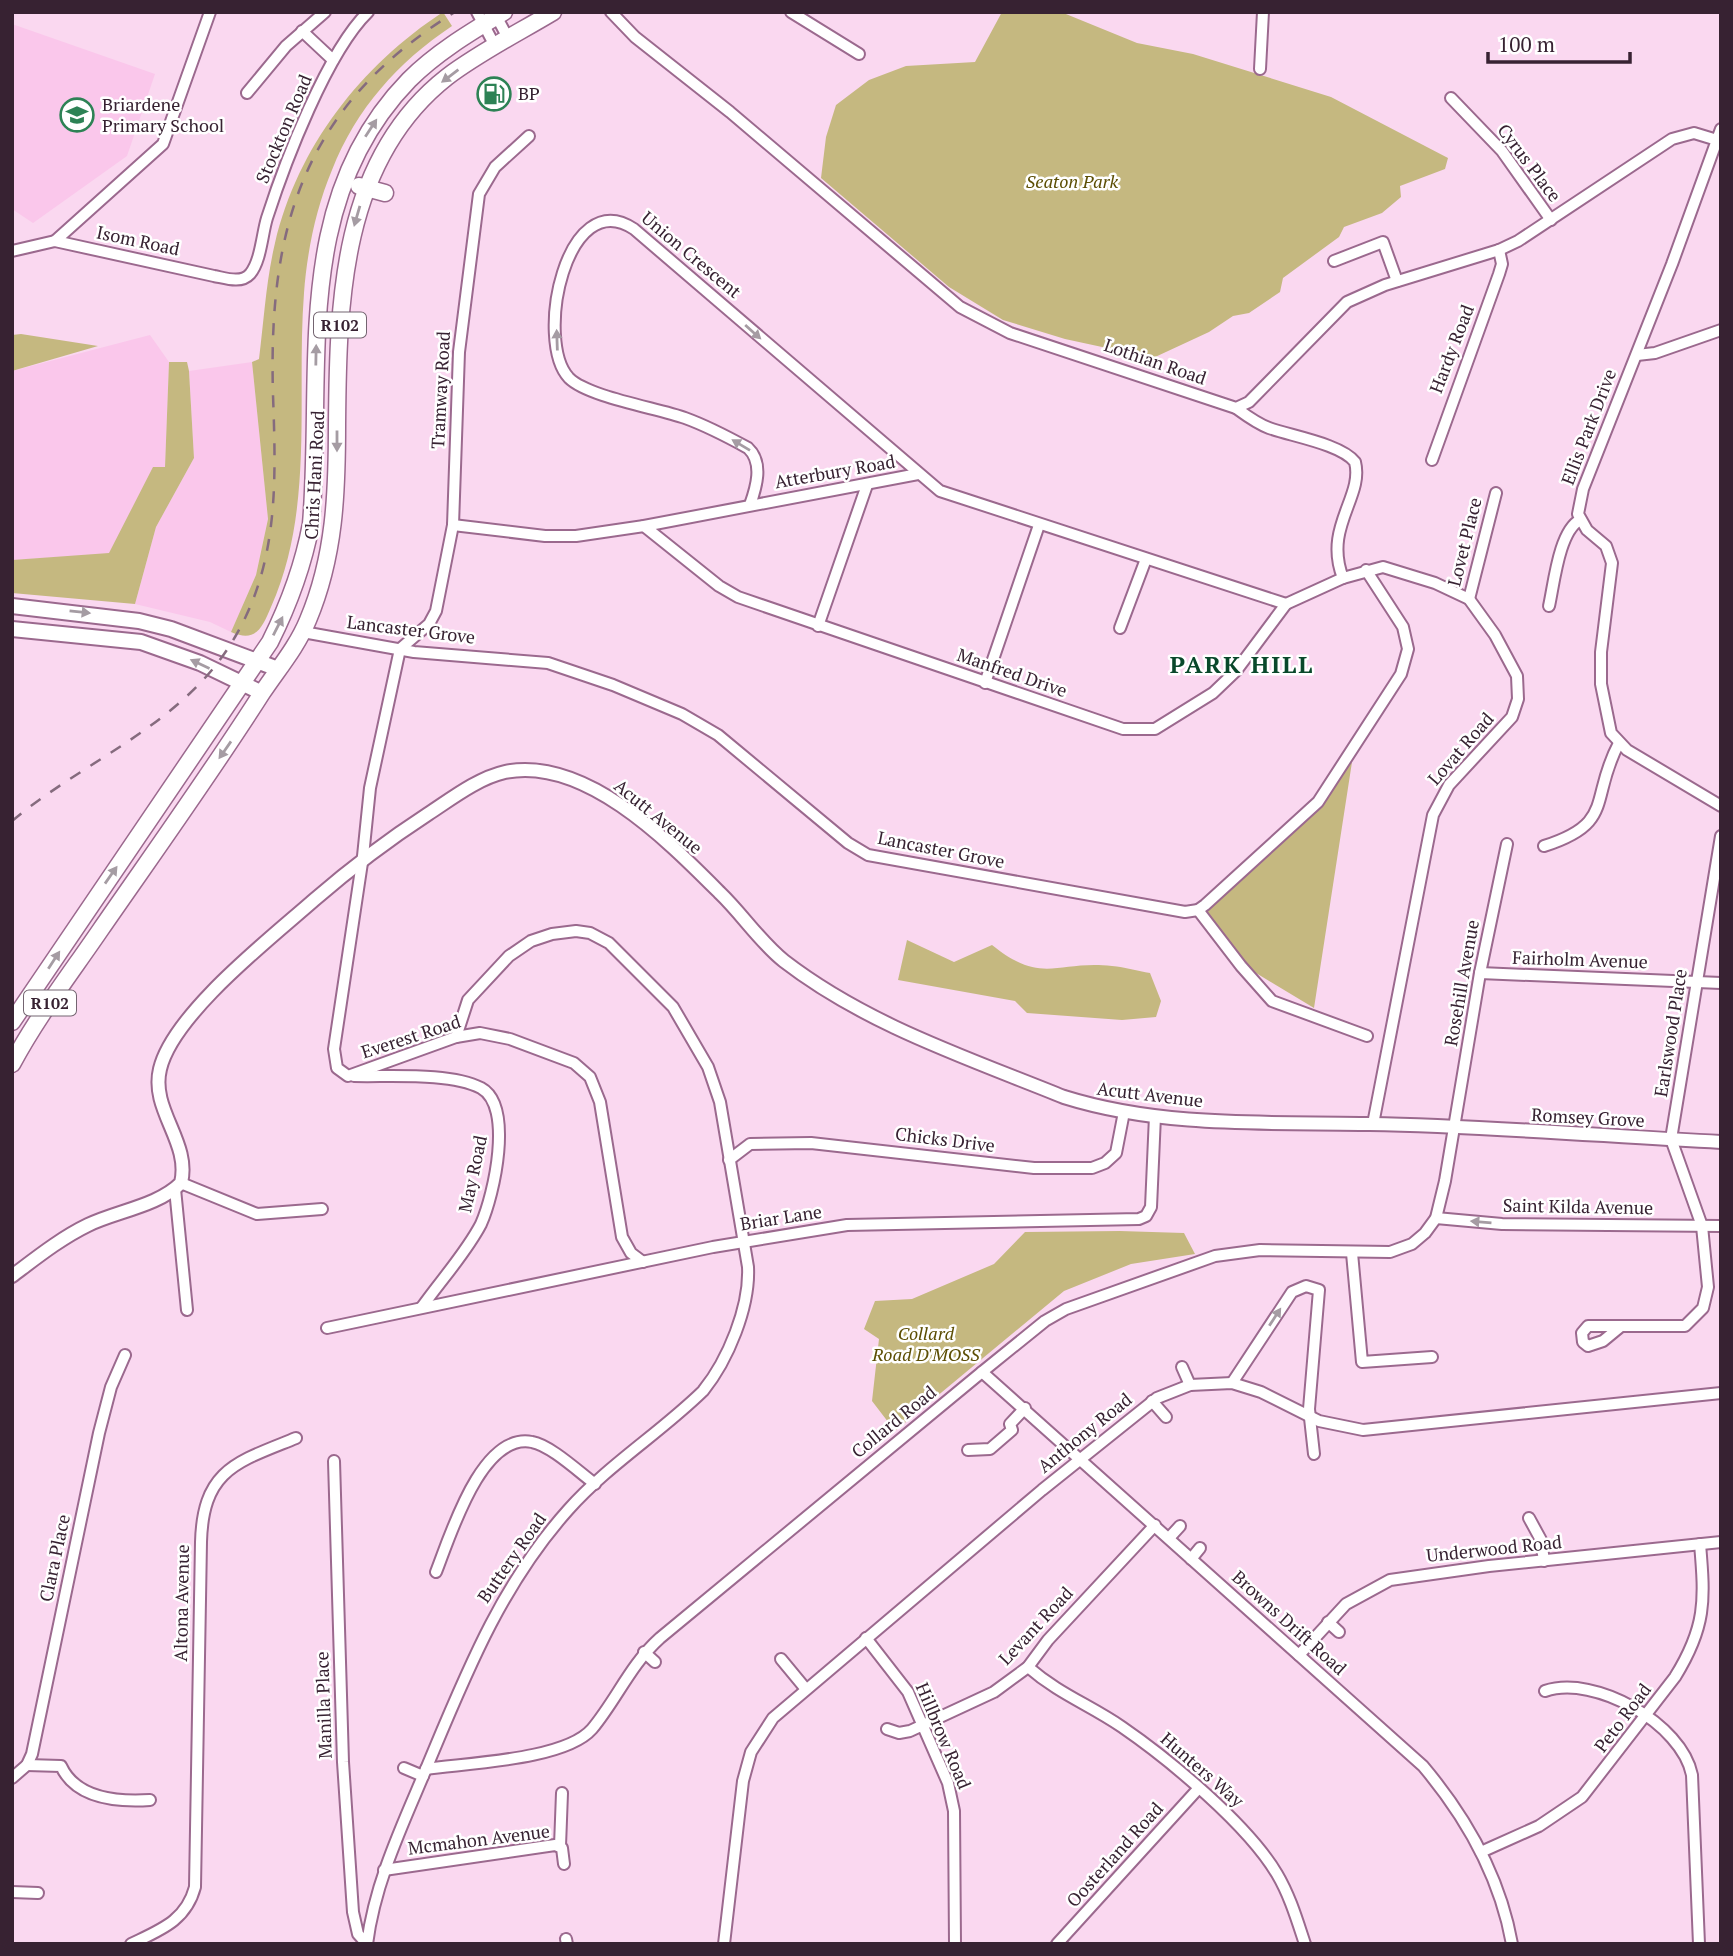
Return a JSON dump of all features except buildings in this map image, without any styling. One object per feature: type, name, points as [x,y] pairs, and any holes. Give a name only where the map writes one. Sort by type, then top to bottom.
[{"type":"main road","name":"Chris Hani Road","points":[[12,1064],[55,994],[303,632],[330,553],[337,477],[342,286],[348,247],[367,187],[383,152],[410,112],[447,77],[553,12]]},
{"type":"main road","name":"Chris Hani Road","points":[[12,1022],[242,683],[286,609],[306,552],[313,495],[321,268],[330,222],[343,184],[366,134],[410,80],[437,55],[491,16]]},
{"type":"main road","points":[[343,184],[385,193]]},
{"type":"main road","points":[[316,382],[322,393],[337,402]]},
{"type":"main road","points":[[12,606],[139,621],[278,669]]},
{"type":"main road","points":[[12,629],[141,642],[180,655],[262,693]]},
{"type":"street","points":[[55,241],[158,150],[167,136],[210,12]]},
{"type":"street","points":[[247,93],[302,31],[325,12]]},
{"type":"street","name":"Stockton Road","points":[[253,270],[285,169],[333,61],[368,12]]},
{"type":"street","name":"Lothian Road","points":[[611,12],[635,37],[721,105],[960,307],[1010,333],[1236,408]]},
{"type":"street","points":[[791,12],[859,54]]},
{"type":"street","points":[[809,23],[814,12]]},
{"type":"street","points":[[1260,68],[1263,12]]},
{"type":"street","points":[[491,16],[502,42]]},
{"type":"street","points":[[302,31],[333,61]]},
{"type":"street","name":"Cyrus Place","points":[[1451,98],[1502,151],[1550,220]]},
{"type":"street","points":[[1343,578],[1338,561],[1337,538],[1355,480],[1355,462],[1329,447],[1256,423],[1236,408],[1249,402],[1347,302],[1397,281],[1499,250],[1550,220],[1672,139],[1694,133],[1719,134]]},
{"type":"street","name":"Ellis Park Drive","points":[[1580,520],[1578,508],[1583,489],[1716,156],[1719,134]]},
{"type":"street","name":"Tramway Road","points":[[400,649],[429,625],[436,611],[453,525],[458,352],[476,210],[483,185],[495,167],[529,136]]},
{"type":"street","name":"Union Crescent","points":[[750,505],[757,469],[755,457],[748,448],[686,418],[581,386],[562,367],[557,351],[559,284],[576,241],[597,224],[617,221],[634,229],[918,474]]},
{"type":"street","name":"Isom Road","points":[[12,251],[55,241],[236,280],[246,277],[253,270]]},
{"type":"street","points":[[1334,261],[1383,242],[1397,281]]},
{"type":"street","name":"Hardy Road","points":[[1432,460],[1499,274],[1502,264],[1499,250]]},
{"type":"street","points":[[1637,355],[1655,353],[1721,330]]},
{"type":"street","name":"Atterbury Road","points":[[453,525],[559,537],[644,526],[918,474],[948,495],[1286,604]]},
{"type":"street","points":[[818,626],[867,485]]},
{"type":"street","name":"Lovet Place","points":[[1469,600],[1496,492]]},
{"type":"street","points":[[1549,606],[1564,542],[1569,530],[1580,520],[1606,546],[1612,563],[1601,652],[1601,684],[1606,721],[1619,743],[1721,806]]},
{"type":"street","points":[[985,682],[1039,525]]},
{"type":"street","name":"Manfred Drive","points":[[644,526],[726,591],[818,626],[1123,729],[1147,731],[1186,711],[1222,686],[1286,604],[1366,570]]},
{"type":"street","points":[[1121,628],[1146,559]]},
{"type":"street","name":"Lovat Road","points":[[1366,570],[1383,567],[1435,583],[1469,600],[1511,662],[1517,676],[1518,699],[1512,717],[1449,785],[1433,815],[1373,1124]]},
{"type":"street","points":[[1366,570],[1403,627],[1408,649],[1401,674],[1318,802],[1198,910],[1272,1001],[1367,1036]]},
{"type":"street","name":"Lancaster Grove","points":[[303,632],[400,649],[548,663],[653,701],[718,735],[867,855],[1117,901],[1185,912],[1198,910]]},
{"type":"street","name":"Everest Road","points":[[400,649],[370,788],[363,856],[334,1049],[337,1068],[348,1076],[456,1037],[480,1033],[510,1039],[575,1062],[587,1072],[600,1102],[621,1232],[631,1253],[643,1262]]},
{"type":"street","points":[[1544,846],[1567,839],[1592,821],[1605,771],[1619,743]]},
{"type":"street","name":"Acutt Avenue","points":[[178,1186],[182,1152],[159,1093],[160,1070],[176,1034],[221,984],[363,856],[488,777],[519,770],[542,771],[574,779],[603,794],[663,841],[720,892],[780,958],[815,984],[862,1012],[1064,1097],[1124,1112],[1155,1116],[1247,1123],[1373,1124],[1454,1129]]},
{"type":"street","name":"Earlswood Place","points":[[1620,1327],[1685,1326],[1698,1316],[1707,1298],[1702,1226],[1671,1139],[1721,836]]},
{"type":"street","name":"Rosehill Avenue","points":[[1454,1129],[1480,973],[1507,844]]},
{"type":"street","name":"Buttery Road","points":[[367,1944],[384,1870],[487,1626],[512,1582],[569,1509],[594,1484],[691,1403],[713,1379],[746,1296],[748,1276],[720,1102],[700,1051],[659,990],[600,937],[565,931],[539,937],[521,947],[489,975],[468,1000],[456,1037]]},
{"type":"street","name":"Fairholm Avenue","points":[[1480,973],[1721,983]]},
{"type":"street","name":"May Road","points":[[348,1076],[461,1082],[485,1091],[496,1104],[500,1132],[482,1222],[422,1307]]},
{"type":"street","name":"Chicks Drive","points":[[729,1160],[750,1144],[811,1143],[1034,1168],[1092,1168],[1105,1163],[1115,1153],[1124,1112]]},
{"type":"street","name":"Briar Lane","points":[[327,1328],[743,1242],[873,1223],[1139,1219],[1146,1216],[1151,1207],[1155,1116]]},
{"type":"street","points":[[1436,1218],[1454,1129]]},
{"type":"street","name":"Romsey Grove","points":[[1454,1129],[1721,1142]]},
{"type":"street","points":[[178,1186],[187,1310]]},
{"type":"street","points":[[12,1276],[65,1237],[178,1186],[257,1214],[322,1209]]},
{"type":"street","name":"Saint Kilda Avenue","points":[[1436,1218],[1502,1224],[1721,1226]]},
{"type":"street","name":"Collard Road","points":[[424,1773],[547,1752],[574,1743],[594,1727],[644,1652],[982,1372],[1045,1321],[1066,1309],[1188,1264],[1240,1251],[1352,1253],[1402,1249],[1418,1239],[1436,1218]]},
{"type":"street","points":[[1352,1253],[1361,1360],[1369,1364],[1432,1357]]},
{"type":"street","points":[[1232,1383],[1292,1292],[1300,1287],[1317,1288],[1320,1294],[1309,1417],[1314,1454]]},
{"type":"street","name":"Clara Place","points":[[26,1767],[99,1433],[111,1387],[125,1355]]},
{"type":"street","points":[[1182,1367],[1190,1385]]},
{"type":"street","name":"Browns Drift Road","points":[[982,1372],[1423,1766],[1450,1798],[1481,1852],[1500,1895],[1512,1944]]},
{"type":"street","name":"Anthony Road","points":[[724,1944],[746,1766],[758,1738],[773,1718],[805,1688],[1152,1401],[1190,1385],[1232,1383],[1261,1392],[1309,1417],[1333,1426],[1363,1430],[1517,1421],[1721,1393]]},
{"type":"street","points":[[1152,1401],[1166,1417]]},
{"type":"street","points":[[968,1450],[990,1449],[1012,1430],[1010,1424],[1025,1408]]},
{"type":"street","name":"Altona Avenue","points":[[131,1944],[174,1923],[191,1900],[196,1877],[201,1542],[205,1503],[214,1484],[236,1462],[296,1438]]},
{"type":"street","points":[[436,1572],[470,1489],[500,1451],[511,1444],[528,1441],[540,1444],[594,1484]]},
{"type":"street","name":"Manilla Place","points":[[334,1461],[346,1801],[353,1912],[358,1934],[367,1944]]},
{"type":"street","points":[[1529,1518],[1541,1540],[1544,1561]]},
{"type":"street","name":"Levant Road","points":[[887,1729],[903,1733],[923,1725],[994,1692],[1028,1667],[1048,1640],[1155,1525]]},
{"type":"street","points":[[1169,1538],[1180,1526]]},
{"type":"street","name":"Underwood Road","points":[[1298,1655],[1355,1597],[1390,1580],[1721,1542]]},
{"type":"street","name":"Peto Road","points":[[1481,1852],[1539,1826],[1582,1797],[1675,1677],[1697,1638],[1704,1591],[1700,1544]]},
{"type":"street","points":[[1191,1559],[1200,1548]]},
{"type":"street","points":[[1528,1563],[1531,1575]]},
{"type":"street","points":[[500,1577],[512,1582]]},
{"type":"street","points":[[1328,1622],[1339,1632]]},
{"type":"street","name":"Hillbrow Road","points":[[866,1639],[908,1692],[952,1799],[955,1944]]},
{"type":"street","points":[[644,1652],[655,1662]]},
{"type":"street","points":[[781,1659],[805,1688]]},
{"type":"street","name":"Hunters Way","points":[[1028,1667],[1061,1693],[1122,1727],[1242,1829],[1267,1858],[1286,1890],[1305,1944]]},
{"type":"street","points":[[1545,1691],[1569,1685],[1609,1694],[1674,1739],[1689,1759],[1694,1809],[1699,1944]]},
{"type":"street","points":[[12,1778],[26,1767],[61,1766],[73,1784],[100,1796],[123,1801],[150,1800]]},
{"type":"street","points":[[404,1768],[424,1773]]},
{"type":"street","name":"Oosterland Road","points":[[1057,1944],[1198,1789]]},
{"type":"street","points":[[560,1846],[562,1793]]},
{"type":"street","name":"Mcmahon Avenue","points":[[384,1870],[560,1846],[564,1864]]},
{"type":"street","points":[[12,1892],[38,1893]]},
{"type":"shaded area","name":"Briardene Primary School","points":[[12,24],[155,74],[127,156],[33,223],[12,209]]},
{"type":"shaded area","points":[[150,335],[169,362],[165,467],[153,468],[109,554],[12,560],[12,371]]},
{"type":"shaded area","points":[[252,362],[268,519],[256,575],[231,632],[210,622],[135,604],[156,527],[194,458],[189,371]]},
{"type":"green space","points":[[443,12],[452,26],[397,71],[366,107],[342,148],[321,199],[307,262],[304,293],[301,452],[294,531],[285,569],[261,627],[247,636],[231,632],[256,575],[268,519],[252,362],[259,359],[269,272],[285,207],[299,174],[337,111],[385,57]]},
{"type":"green space","name":"Seaton Park","points":[[1002,12],[1061,12],[1137,43],[1193,54],[1331,97],[1448,158],[1445,169],[1400,186],[1401,197],[1382,213],[1344,227],[1339,237],[1283,278],[1280,292],[1249,313],[1233,316],[1209,332],[1153,358],[1065,339],[1003,320],[949,287],[821,178],[826,137],[836,105],[869,80],[906,66],[975,62]]},
{"type":"green space","points":[[21,334],[98,346],[12,371],[12,335]]},
{"type":"green space","points":[[169,362],[187,362],[194,458],[156,527],[135,604],[12,593],[12,560],[109,553],[153,467],[165,467]]},
{"type":"green space","points":[[1352,762],[1314,1008],[1251,970],[1206,912],[1313,812]]},
{"type":"green space","points":[[907,940],[954,962],[992,945],[1024,965],[1038,968],[1093,965],[1150,973],[1161,1001],[1156,1017],[1122,1020],[1027,1013],[1015,1001],[898,980]]},
{"type":"green space","name":"Collard Road D'MOSS","points":[[1025,1232],[1184,1233],[1195,1254],[1131,1264],[1064,1291],[895,1431],[872,1401],[879,1339],[864,1329],[875,1301],[912,1299],[994,1264]]},
{"type":"railway","points":[[12,821],[162,717],[214,668],[235,637],[260,580],[272,520],[275,458],[273,334],[278,277],[289,224],[306,175],[330,130],[362,88],[404,48],[455,12]]},
{"type":"place","name":"BP","points":[[494,94]]},
{"type":"place","name":"Briardene Primary School","points":[[77,115]]},
{"type":"district","name":"PARK HILL","points":[[1242,665]]}]
